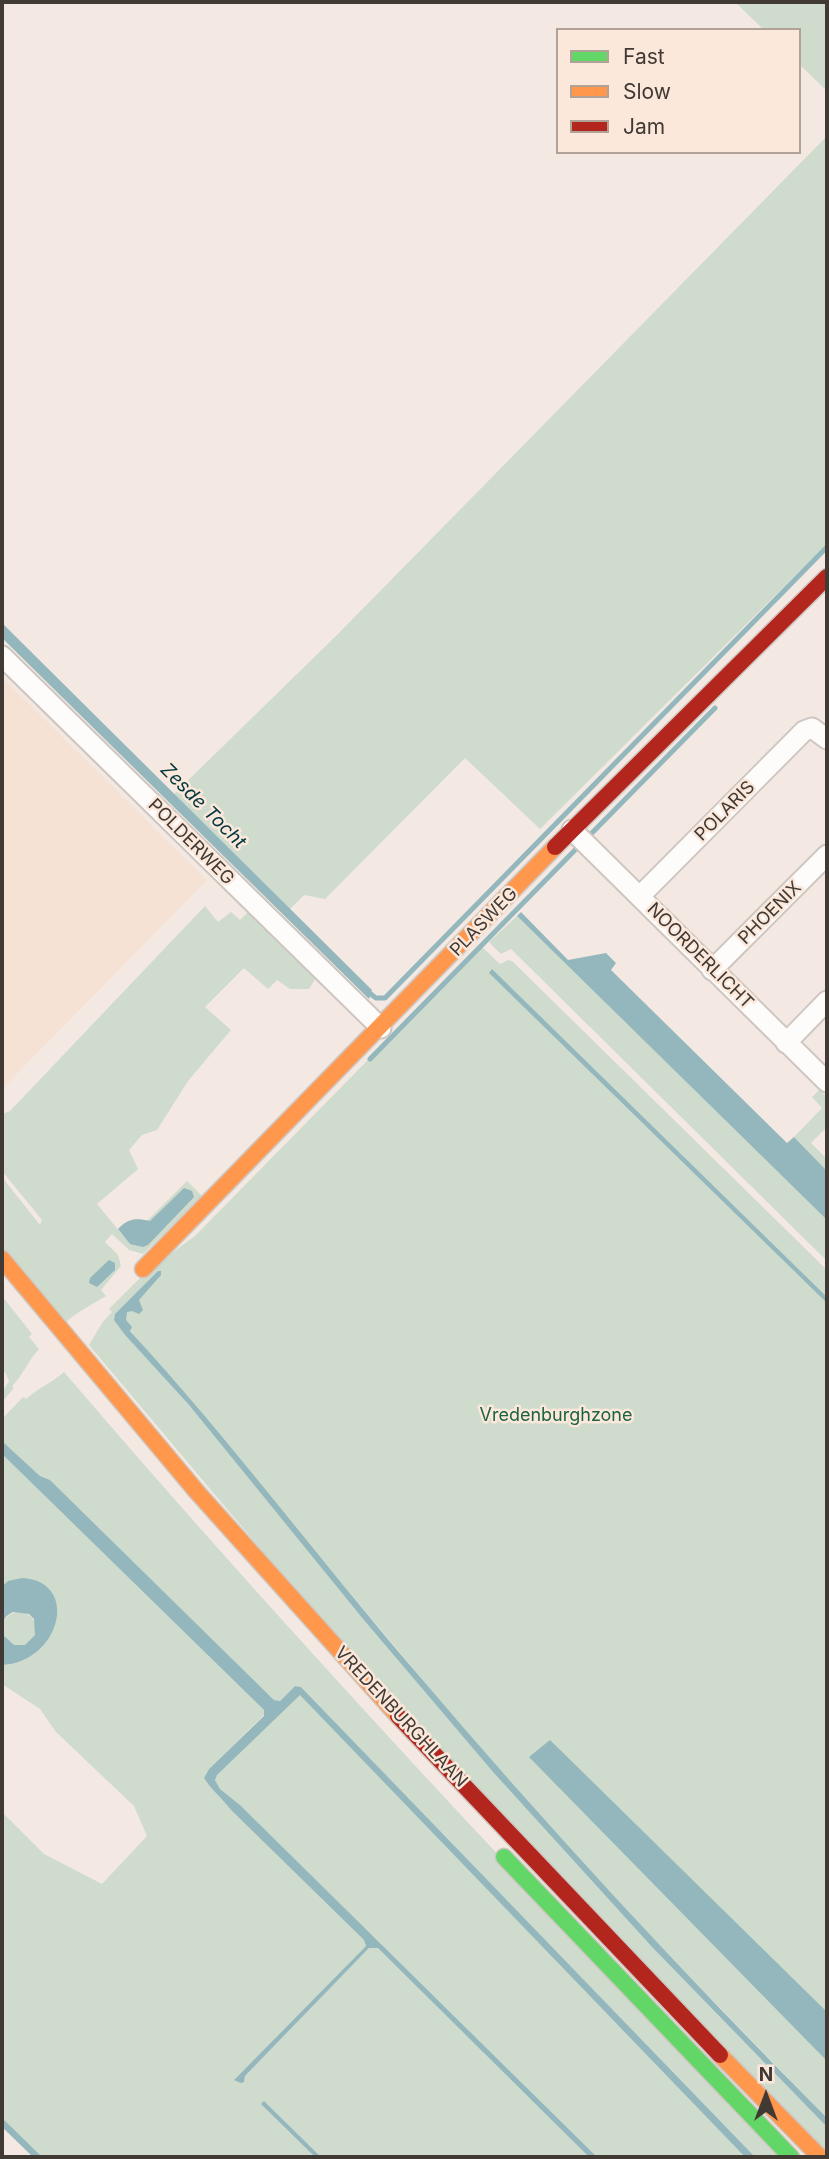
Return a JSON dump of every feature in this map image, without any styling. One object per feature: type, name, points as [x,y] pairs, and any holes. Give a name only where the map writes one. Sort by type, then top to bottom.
[{"type":"street","name":"PLASWEG","points":[[143,1269],[572,830],[827,577]]},
{"type":"street","name":"POLDERWEG","points":[[2,656],[380,1028]]},
{"type":"street","name":"POLARIS","points":[[640,896],[804,731],[819,734]]},
{"type":"street","name":"NOORDERLICHT","points":[[572,830],[827,1082]]},
{"type":"street","name":"PHOENIX","points":[[712,970],[827,855]]},
{"type":"street","points":[[786,1043],[827,1001]]},
{"type":"street","name":"VREDENBURGHLAAN","points":[[2,1259],[79,1355],[292,1598],[496,1820],[820,2157]]},
{"type":"street","points":[[491,1843],[790,2157]]},
{"type":"shaded area","points":[[2,677],[207,880],[2,1089]]},
{"type":"green space","points":[[735,2],[827,2],[827,91],[801,66],[801,28],[762,28]]},
{"type":"green space","points":[[827,136],[827,544],[540,829],[465,758],[325,899],[304,895],[290,909],[174,794],[337,635]]},
{"type":"green space","points":[[205,906],[218,922],[231,912],[240,920],[251,909],[317,976],[309,989],[290,989],[277,980],[268,989],[244,968],[205,1007],[231,1030],[188,1081],[157,1130],[142,1135],[129,1150],[138,1169],[97,1204],[130,1244],[184,1188],[150,1222],[147,1221],[187,1181],[202,1196],[143,1254],[129,1250],[112,1234],[105,1242],[118,1255],[121,1266],[101,1290],[106,1296],[65,1323],[2,1251],[2,1177],[40,1225],[42,1220],[2,1171],[2,1114],[10,1111]]},
{"type":"green space","points":[[517,916],[827,1220],[827,1261],[511,949],[501,954],[489,942]]},
{"type":"green space","name":"Vredenburghzone","points":[[482,947],[500,964],[512,961],[827,1270],[827,1297],[490,970],[827,1301],[827,2118],[657,1943],[509,1783],[130,1330],[118,1314],[156,1274],[114,1317],[125,1335],[189,1405],[363,1619],[493,1772],[652,1947],[827,2127],[827,2157],[354,1660],[89,1345],[112,1312],[109,1309],[147,1271],[195,1236],[472,954]]},
{"type":"green space","points":[[819,1090],[827,1097],[827,1127],[811,1143],[827,1159],[827,1171],[794,1137],[822,1108],[812,1097]]},
{"type":"green space","points":[[2,1296],[32,1334],[29,1337],[39,1349],[2,1402],[2,1393],[9,1381],[5,1372],[2,1372]]},
{"type":"green space","points":[[64,1372],[329,1671],[509,1867],[784,2157],[755,2157],[301,1687],[295,1686],[280,1701],[274,1700],[50,1480],[40,1476],[2,1441],[2,1419],[23,1397],[26,1399]]},
{"type":"green space","points":[[2,1454],[264,1710],[264,1715],[209,1769],[204,1778],[231,1810],[364,1940],[366,1946],[235,2079],[244,2082],[245,2076],[369,1948],[379,1948],[589,2157],[321,2157],[264,2101],[262,2104],[315,2157],[38,2157],[2,2121],[2,1812],[44,1854],[102,1884],[147,1836],[134,1806],[56,1732],[40,1709],[2,1684],[2,1665],[20,1662],[36,1653],[47,1640],[55,1622],[8,1581],[2,1586]]},
{"type":"green space","points":[[19,1612],[31,1617],[36,1629],[31,1641],[19,1646],[7,1641],[2,1629],[7,1617]]},
{"type":"green space","points":[[297,1695],[308,1700],[745,2157],[597,2157],[240,1805],[220,1789],[215,1780],[217,1775]]},
{"type":"water","points":[[2,623],[372,990],[369,999],[2,638]]},
{"type":"water","points":[[521,912],[568,960],[606,953],[616,963],[611,970],[787,1143],[794,1137],[827,1171],[827,1220],[517,916]]},
{"type":"water","points":[[492,969],[827,1297],[827,1303],[489,973]]},
{"type":"water","points":[[184,1188],[192,1191],[194,1197],[148,1245],[143,1247],[130,1244],[118,1229],[132,1220],[150,1221]]},
{"type":"water","points":[[109,1260],[115,1263],[115,1270],[97,1287],[89,1283],[90,1278]]},
{"type":"water","points":[[161,1271],[161,1275],[139,1300],[143,1310],[139,1314],[127,1312],[126,1320],[132,1327],[130,1331],[203,1414],[464,1729],[616,1899],[827,2118],[827,2127],[652,1947],[493,1772],[363,1619],[189,1405],[125,1335],[114,1320],[115,1314]]},
{"type":"water","points":[[2,1441],[40,1476],[50,1480],[274,1700],[280,1701],[295,1686],[301,1687],[755,2157],[745,2157],[300,1695],[217,1775],[215,1780],[220,1789],[240,1805],[597,2157],[589,2157],[378,1948],[369,1948],[245,2076],[244,2082],[234,2080],[366,1946],[364,1940],[231,1810],[204,1778],[209,1769],[264,1716],[264,1710],[2,1454]]},
{"type":"water","points":[[22,1578],[40,1583],[52,1593],[57,1606],[56,1622],[38,1651],[22,1661],[2,1665],[2,1586],[8,1581]],"holes":[[[13,1612],[29,1614],[34,1619],[35,1635],[25,1645],[14,1645],[4,1636],[5,1619]]]},
{"type":"water","points":[[550,1740],[827,2012],[827,2061],[529,1757]]},
{"type":"water","points":[[264,2101],[321,2157],[315,2157],[261,2104]]},
{"type":"water","points":[[2,2118],[42,2157],[33,2157],[2,2127]]},
{"type":"waterway","points":[[368,992],[376,998],[385,998],[827,547]]},
{"type":"waterway","points":[[587,838],[715,708]]},
{"type":"waterway","points":[[370,1059],[580,845]]},
{"type":"traffic: fast","points":[[504,1857],[791,2157]]},
{"type":"traffic: slow","points":[[143,1269],[555,847]]},
{"type":"traffic: slow","points":[[2,1259],[197,1492],[398,1716]]},
{"type":"traffic: slow","points":[[720,2055],[820,2157]]},
{"type":"traffic: jam","points":[[555,847],[827,577]]},
{"type":"traffic: jam","points":[[398,1716],[720,2055]]},
{"type":"water label","name":"Zesde Tocht","points":[[203,806]]}]
